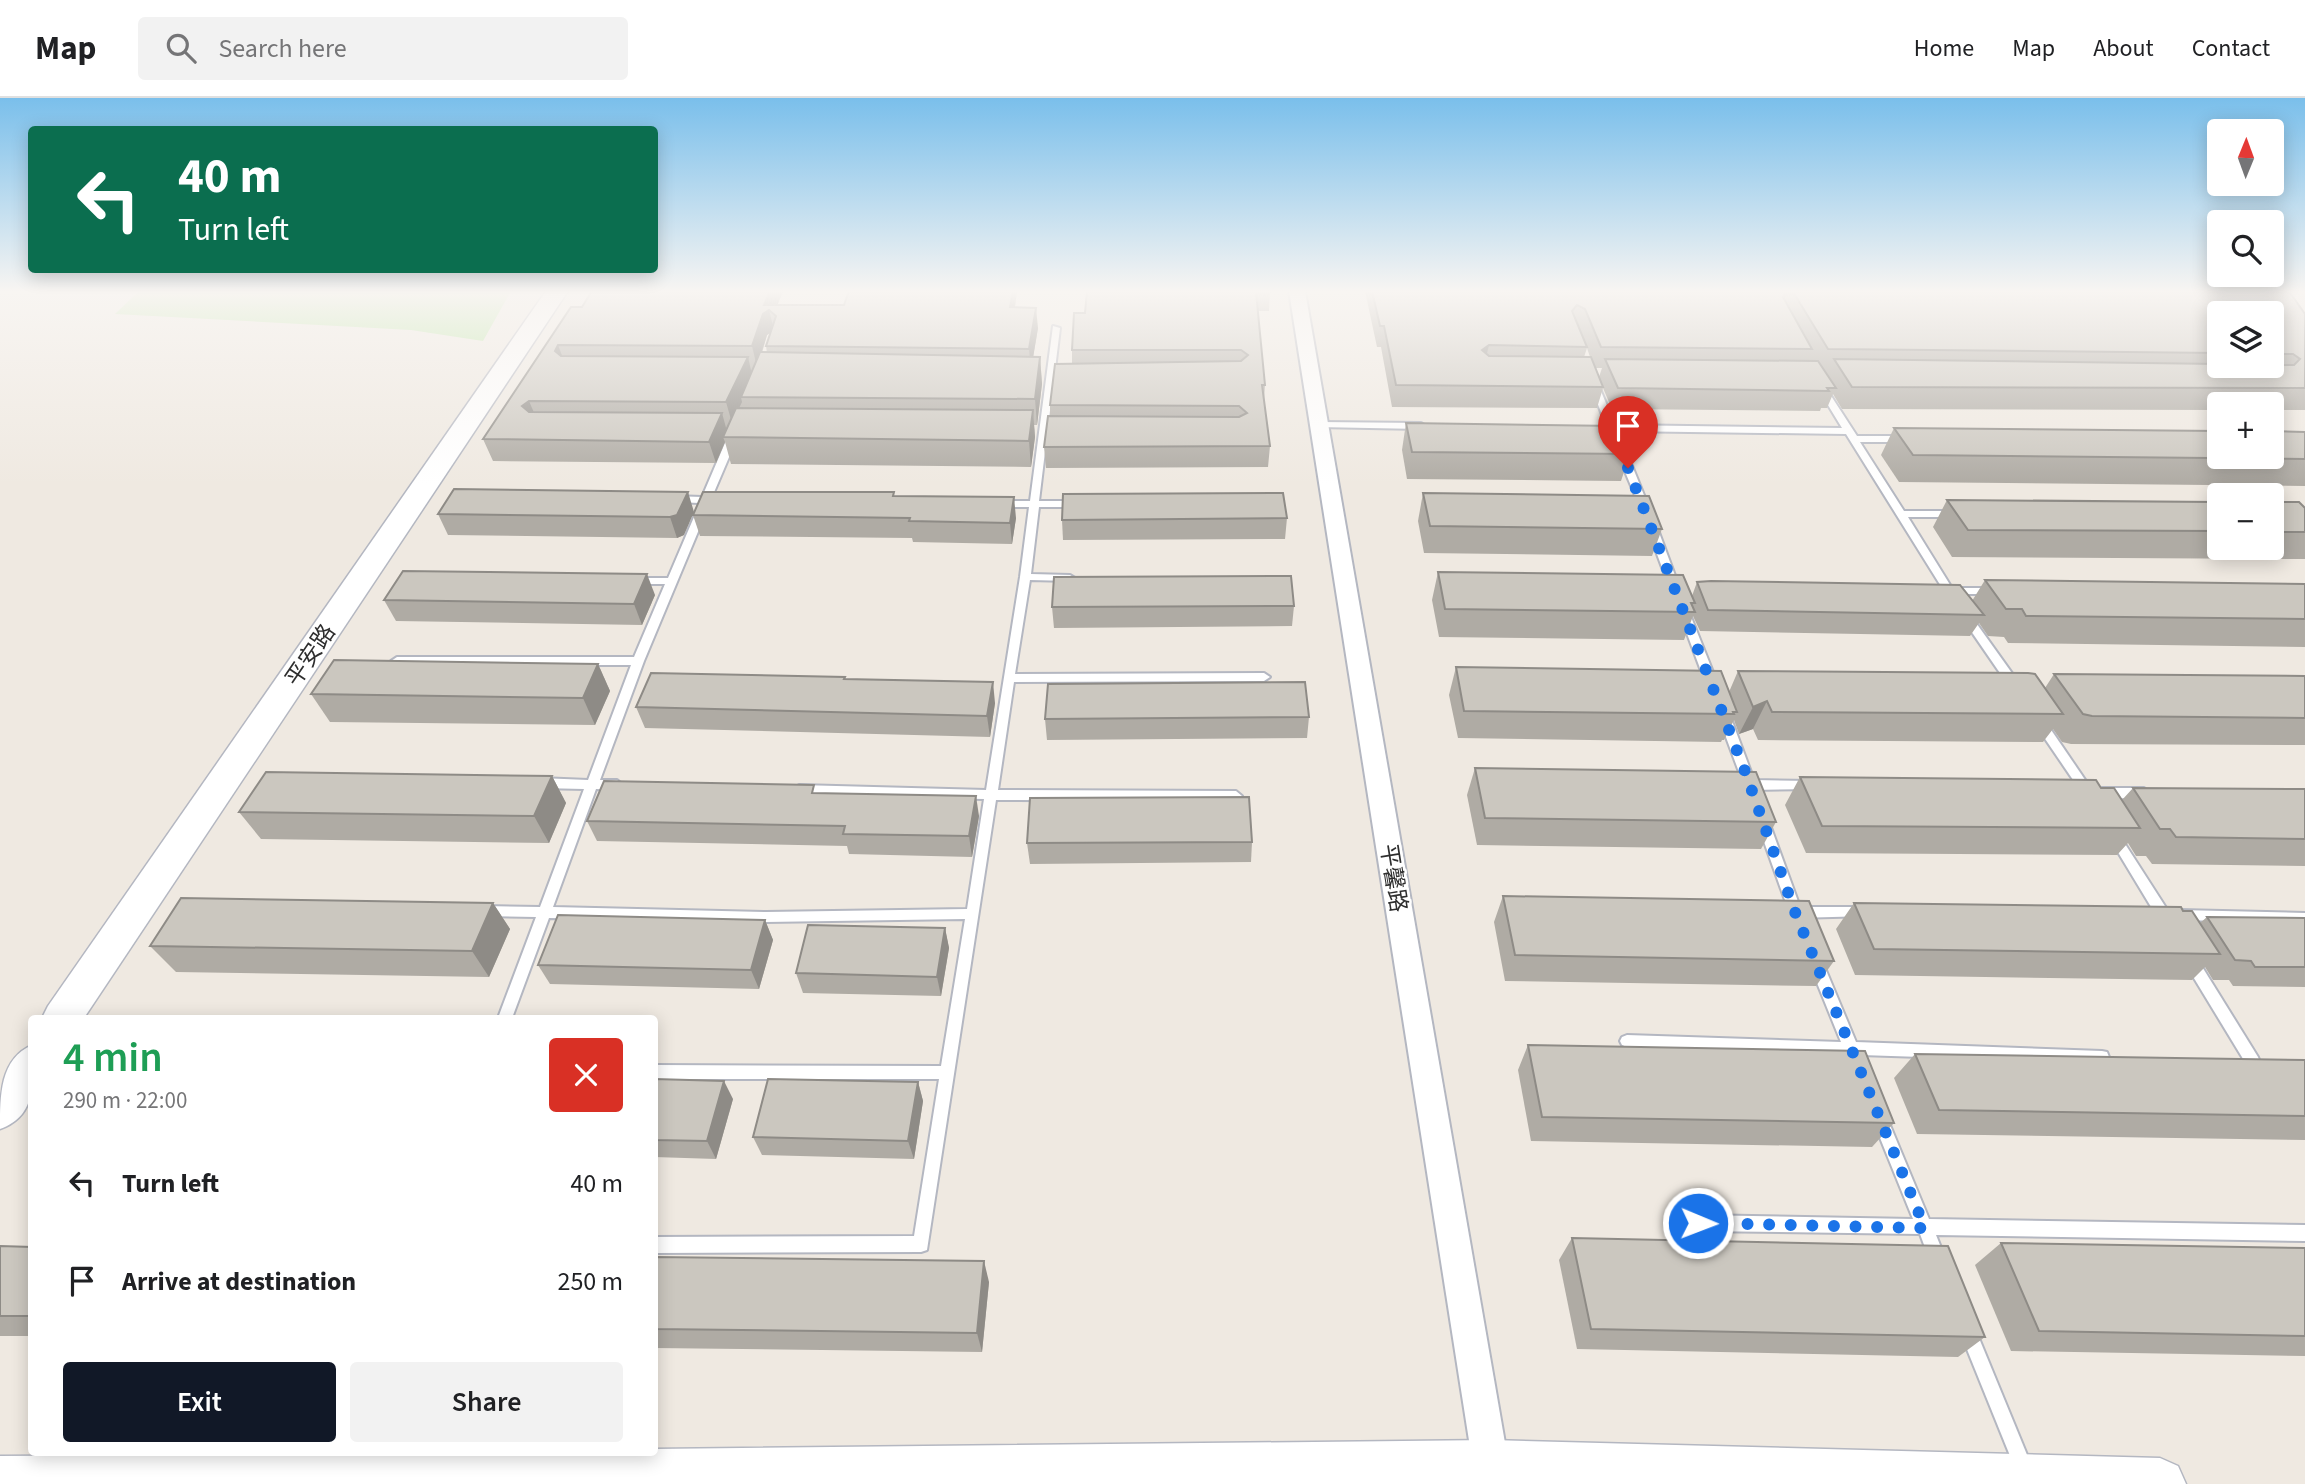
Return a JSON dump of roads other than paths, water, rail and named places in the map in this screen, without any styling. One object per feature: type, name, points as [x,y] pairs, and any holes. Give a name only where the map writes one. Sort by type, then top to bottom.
[{"type":"street","name":"平安路","points":[[64,1015],[513,356]]},
{"type":"street","name":"平馨路","points":[[1308,356],[1491,1466]]},
{"type":"street","points":[[0,1110],[28,1069]]},
{"type":"street","points":[[0,1482],[410,1471],[1171,1477],[1491,1466],[1828,1480],[2028,1480],[2160,1484]]},
{"type":"lane","points":[[658,1245],[921,1244],[1025,577],[1053,356]]},
{"type":"lane","points":[[1590,373],[1605,428],[1676,590],[1711,683],[1792,916],[1877,912]]},
{"type":"lane","points":[[1037,376],[1064,376]]},
{"type":"lane","points":[[1814,376],[1948,591],[2015,686],[2026,692]]},
{"type":"lane","points":[[1320,425],[1431,426]]},
{"type":"lane","points":[[1605,428],[1922,439]]},
{"type":"lane","points":[[506,1015],[592,784],[638,681],[638,661],[736,430],[723,430]]},
{"type":"lane","points":[[1029,432],[1057,432]]},
{"type":"lane","points":[[664,499],[733,500]]},
{"type":"lane","points":[[993,504],[1089,504]]},
{"type":"lane","points":[[1901,514],[1970,514]]},
{"type":"lane","points":[[1025,577],[1078,579]]},
{"type":"lane","points":[[618,580],[671,581]]},
{"type":"lane","points":[[1935,591],[2002,591]]},
{"type":"lane","points":[[397,661],[638,661]]},
{"type":"lane","points":[[993,689],[1008,684],[1265,677]]},
{"type":"lane","points":[[2002,686],[2015,686]]},
{"type":"lane","points":[[2030,708],[2085,796],[2155,793]]},
{"type":"lane","points":[[523,782],[634,786]]},
{"type":"lane","points":[[1750,794],[1830,786]]},
{"type":"lane","points":[[785,790],[991,795],[1237,796]]},
{"type":"lane","points":[[2108,826],[2156,915],[2180,943],[2253,1062],[2239,1061]]},
{"type":"lane","points":[[475,911],[766,917],[972,914]]},
{"type":"lane","points":[[2156,915],[2305,918]]},
{"type":"lane","points":[[1811,949],[1862,1074]]},
{"type":"lane","points":[[1627,1041],[2115,1057]]},
{"type":"lane","points":[[658,1072],[947,1073]]},
{"type":"lane","points":[[1872,1100],[1946,1278]]},
{"type":"lane","points":[[1698,1223],[2305,1233]]},
{"type":"lane","points":[[1961,1316],[2028,1480]]}]
